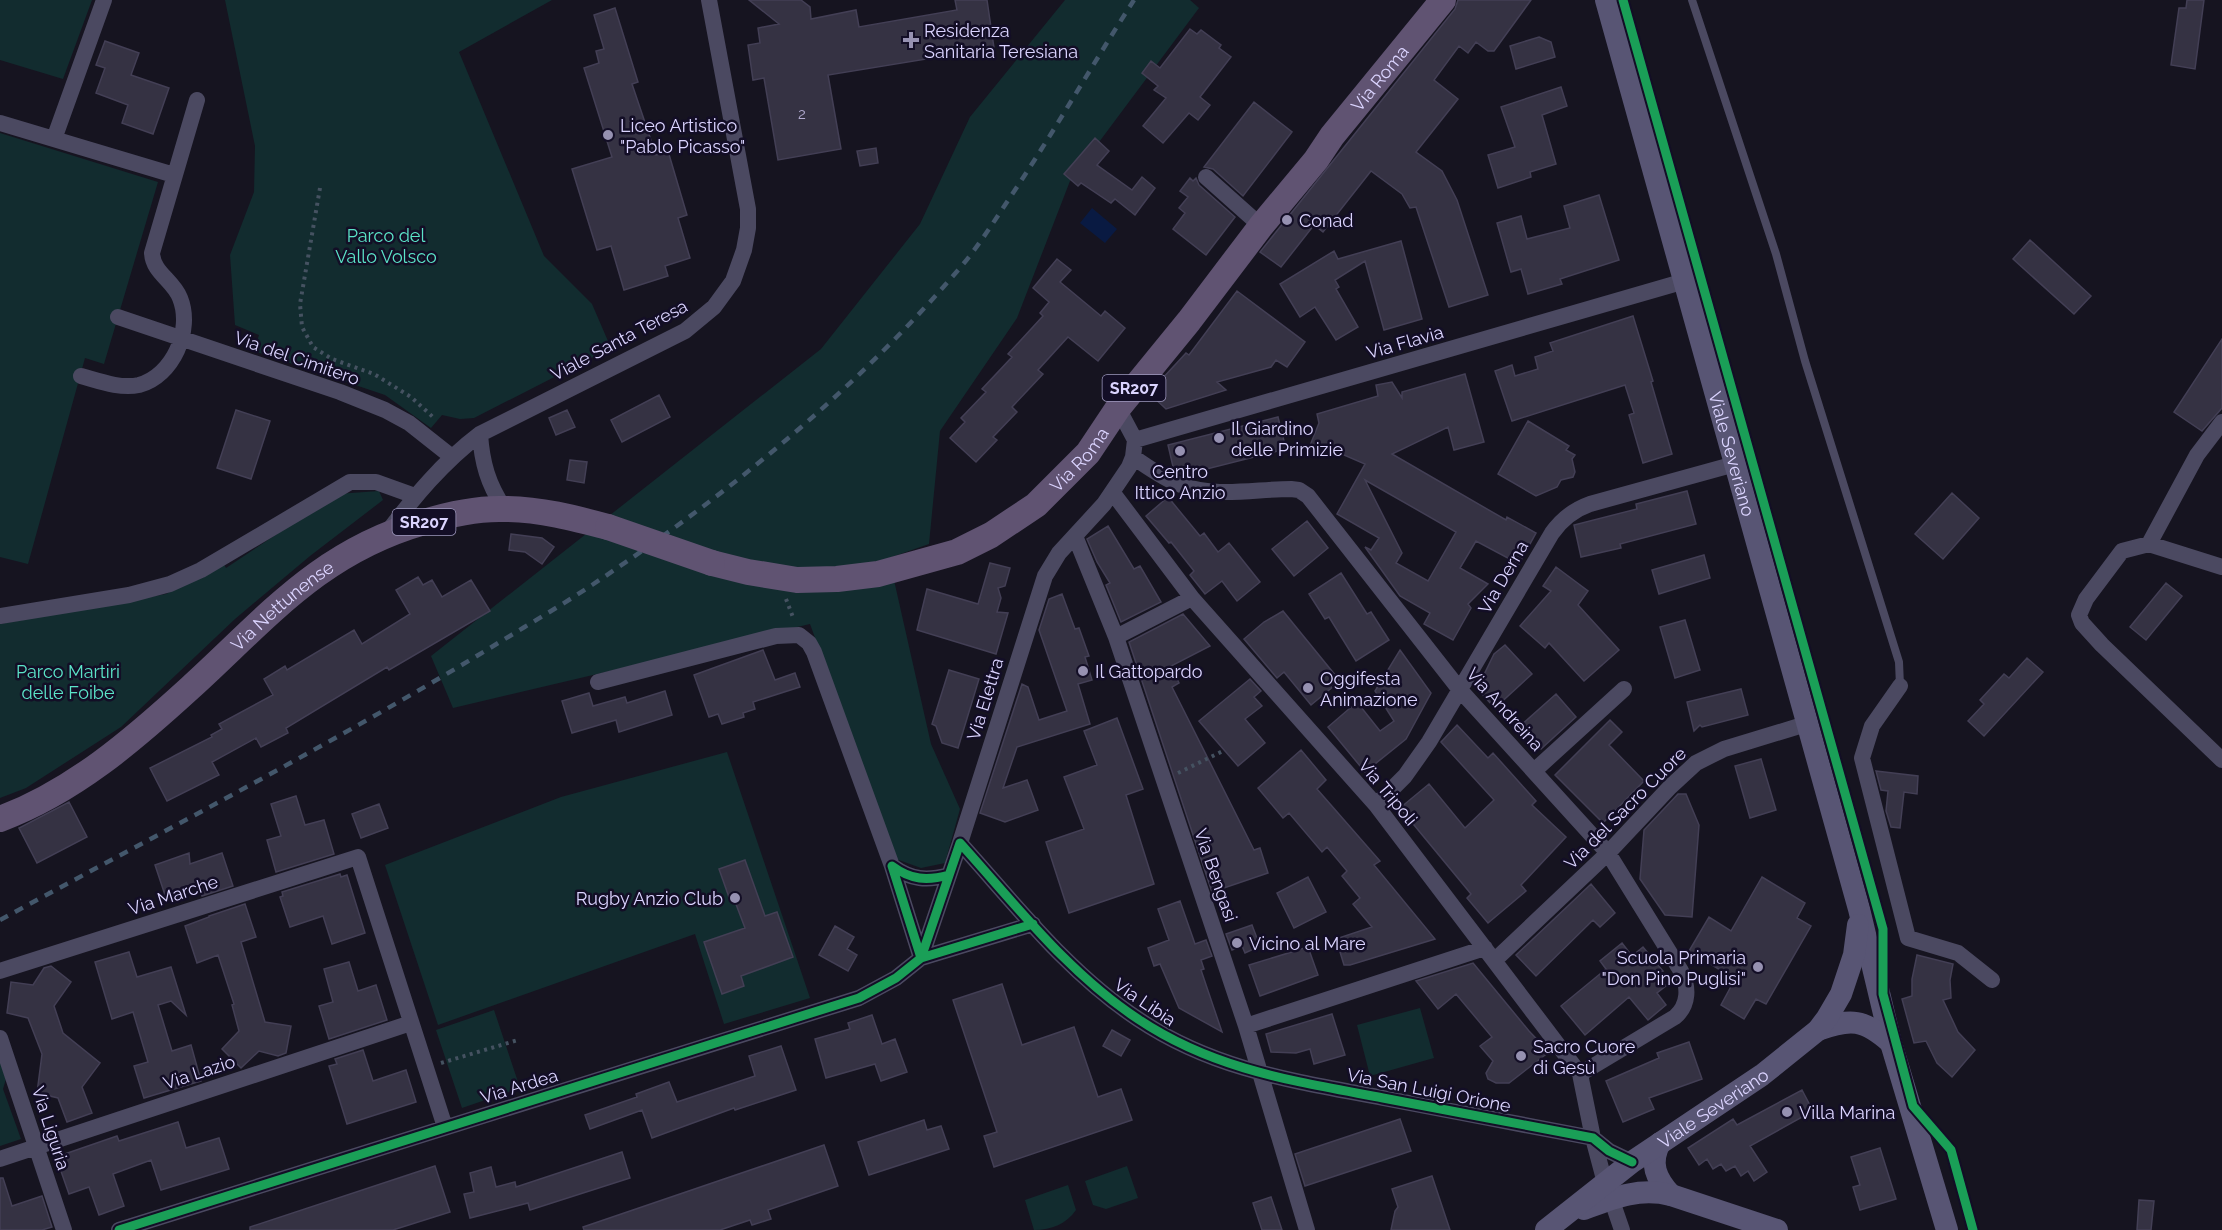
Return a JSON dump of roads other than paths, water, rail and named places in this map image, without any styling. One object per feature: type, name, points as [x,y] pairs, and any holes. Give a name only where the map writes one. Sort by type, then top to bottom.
[{"type":"main road","name":"Via Roma","points":[[608,527],[712,563],[779,578],[815,580],[858,577],[919,564],[957,552],[999,530],[1036,506],[1088,453],[1118,408],[1443,0]]},
{"type":"main road","name":"Viale Severiano","points":[[1606,0],[1859,909],[1891,1043],[1947,1230]]},
{"type":"main road","name":"Via Nettunense","points":[[0,819],[46,799],[80,778],[164,711],[297,589],[333,562],[386,534],[447,516],[504,508],[547,512],[608,527]]},
{"type":"main road","name":"Viale Severiano","points":[[1553,1224],[1608,1191],[1632,1162],[1762,1075],[1818,1029],[1836,1005],[1850,969],[1859,909]]},
{"type":"main road","name":"Viale Severiano","points":[[1818,1029],[1838,1022],[1855,1021],[1872,1028],[1891,1043]]},
{"type":"main road","points":[[1660,1143],[1656,1153],[1655,1169],[1659,1179],[1671,1195]]},
{"type":"main road","points":[[1608,1191],[1671,1195],[1778,1230]]},
{"type":"street","points":[[54,139],[104,0]]},
{"type":"street","name":"Viale Santa Teresa","points":[[386,534],[415,496],[452,457],[480,434],[685,331],[714,307],[733,281],[741,262],[746,239],[748,209],[709,0]]},
{"type":"street","points":[[81,376],[118,385],[141,384],[154,378],[164,369],[174,356],[182,339],[184,321],[181,299],[174,286],[156,268],[152,253],[197,100]]},
{"type":"street","points":[[0,123],[174,175]]},
{"type":"street","points":[[1206,177],[1261,226]]},
{"type":"street","name":"Via Flavia","points":[[1135,440],[1685,281]]},
{"type":"street","name":"Via del Cimitero","points":[[118,317],[385,410],[409,423],[452,457]]},
{"type":"street","points":[[1118,408],[1135,440],[1133,457]]},
{"type":"street","points":[[2149,544],[2197,454],[2222,422]]},
{"type":"street","points":[[480,434],[487,478],[504,508]]},
{"type":"street","name":"Via Elettra","points":[[921,958],[1041,587],[1059,553],[1113,493],[1133,457]]},
{"type":"street","name":"Via Andreina","points":[[1133,457],[1170,480],[1188,488],[1215,492],[1291,489],[1304,493],[1460,690],[1608,853],[1681,971],[1686,982],[1687,993],[1682,1010],[1675,1017],[1580,1074]]},
{"type":"street","name":"Via Derna","points":[[1376,805],[1420,756],[1551,533],[1562,520],[1579,508],[1590,504],[1735,464]]},
{"type":"street","points":[[0,616],[142,592],[170,584],[201,570],[350,482],[363,480],[376,482],[415,496]]},
{"type":"street","name":"Via Tripoli","points":[[1113,493],[1192,598],[1376,805],[1580,1074],[1593,1138],[1622,1230]]},
{"type":"street","name":"Via Bengasi","points":[[1075,536],[1116,636],[1246,1026],[1307,1230]]},
{"type":"street","points":[[2222,567],[2149,544],[2122,551],[2086,599],[2079,615],[2082,623],[2102,645],[2222,760]]},
{"type":"street","points":[[1116,636],[1192,598]]},
{"type":"street","points":[[598,682],[776,636],[799,635],[814,652],[892,866],[921,958],[1033,924]]},
{"type":"street","points":[[1900,686],[1872,726],[1862,758],[1908,938],[1958,953],[1992,981]]},
{"type":"street","points":[[1534,771],[1624,689]]},
{"type":"street","name":"Via del Sacro Cuore","points":[[1246,1026],[1490,954],[1608,853],[1670,787],[1704,758],[1724,749],[1806,724]]},
{"type":"street","name":"Via Libia","points":[[960,843],[1086,979],[1137,1019],[1194,1051],[1260,1074]]},
{"type":"street","name":"Via Marche","points":[[0,971],[358,857],[411,1023]]},
{"type":"street","points":[[892,866],[915,878],[930,880],[949,875]]},
{"type":"street","name":"Via Ardea","points":[[119,1230],[445,1126],[848,1003],[882,987],[921,958]]},
{"type":"street","points":[[411,1023],[445,1126]]},
{"type":"street","name":"Via Lazio","points":[[0,1160],[411,1023]]},
{"type":"street","name":"Via Liguria","points":[[0,1038],[64,1230]]},
{"type":"street","name":"Via San Luigi Orione","points":[[1260,1074],[1593,1138]]},
{"type":"street","points":[[1593,1138],[1610,1151],[1632,1162]]},
{"type":"lane","points":[[1692,0],[1776,254],[1805,361],[1899,662],[1900,686]]},
{"type":"water","points":[[1092,208],[1117,229],[1105,243],[1080,223]]},
{"type":"railway","points":[[0,920],[308,753],[430,684],[554,609],[642,551],[786,440],[876,358],[919,314],[966,260],[1027,172],[1134,0]]},
{"type":"place","name":"Residenza Sanitaria Teresiana","points":[[911,40]]},
{"type":"place","name":"Liceo Artistico \"Pablo Picasso\"","points":[[608,135]]},
{"type":"place","name":"Conad","points":[[1287,220]]},
{"type":"place","name":"Il Giardino delle Primizie","points":[[1219,438]]},
{"type":"place","name":"Centro Ittico Anzio","points":[[1180,451]]},
{"type":"place","name":"Il Gattopardo","points":[[1083,671]]},
{"type":"place","name":"Oggifesta Animazione","points":[[1308,688]]},
{"type":"place","name":"Rugby Anzio Club","points":[[735,898]]},
{"type":"place","name":"Vicino al Mare","points":[[1237,943]]},
{"type":"place","name":"Scuola Primaria \"Don Pino Puglisi\"","points":[[1758,967]]},
{"type":"place","name":"Sacro Cuore di Gesù","points":[[1521,1056]]},
{"type":"place","name":"Villa Marina","points":[[1787,1112]]},
{"type":"park label","name":"Parco del Vallo Volsco","points":[[386,245]]},
{"type":"park label","name":"Parco Martiri delle Foibe","points":[[68,681]]}]
